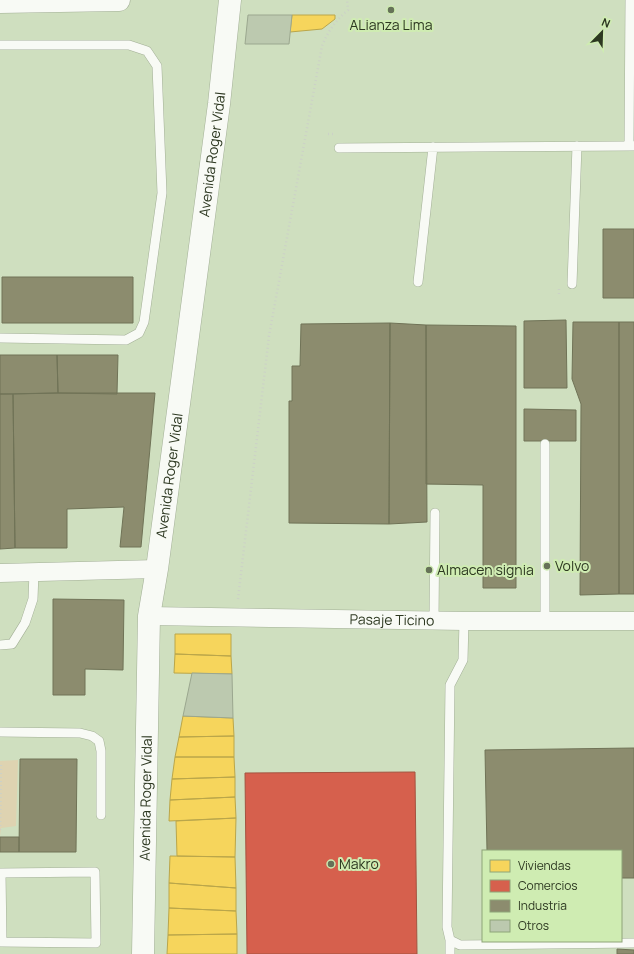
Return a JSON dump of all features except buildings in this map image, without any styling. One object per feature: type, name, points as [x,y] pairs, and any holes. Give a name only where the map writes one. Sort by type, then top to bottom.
[{"type":"street","points":[[0,2],[119,0]]},
{"type":"street","name":"Avenida Roger Vidal","points":[[143,954],[149,616],[157,569],[219,104],[230,0]]},
{"type":"street","points":[[0,573],[157,569]]},
{"type":"street","name":"Pasaje Ticino","points":[[149,616],[634,621]]},
{"type":"lane","points":[[339,148],[631,146],[630,0]]},
{"type":"lane","points":[[0,45],[129,45],[147,51],[157,66],[162,193],[144,322],[139,333],[126,340],[0,338]]},
{"type":"lane","points":[[572,284],[577,146]]},
{"type":"lane","points":[[418,282],[433,147]]},
{"type":"lane","points":[[544,621],[545,444]]},
{"type":"lane","points":[[434,620],[435,513]]},
{"type":"lane","points":[[0,645],[12,644],[25,622],[33,599],[34,572]]},
{"type":"lane","points":[[450,954],[450,940],[446,927],[450,685],[463,660],[464,620]]},
{"type":"lane","points":[[0,732],[80,733],[92,736],[99,741],[101,752],[100,815]]},
{"type":"lane","points":[[1,872],[96,872],[96,942],[1,942],[1,872]]},
{"type":"lane","points":[[450,940],[460,945],[634,943]]},
{"type":"path","points":[[238,599],[269,336],[319,61],[326,36],[340,17],[348,10],[348,0]]},
{"type":"path","points":[[0,763],[0,830]]},
{"type":"shaded area","points":[[18,760],[16,826],[1,828],[0,836],[0,761]]},
{"type":"place","name":"ALianza Lima","points":[[391,10]]},
{"type":"place","name":"Volvo","points":[[547,566]]},
{"type":"place","name":"Almacen signia","points":[[429,570]]},
{"type":"place","name":"Makro","points":[[331,864]]}]
